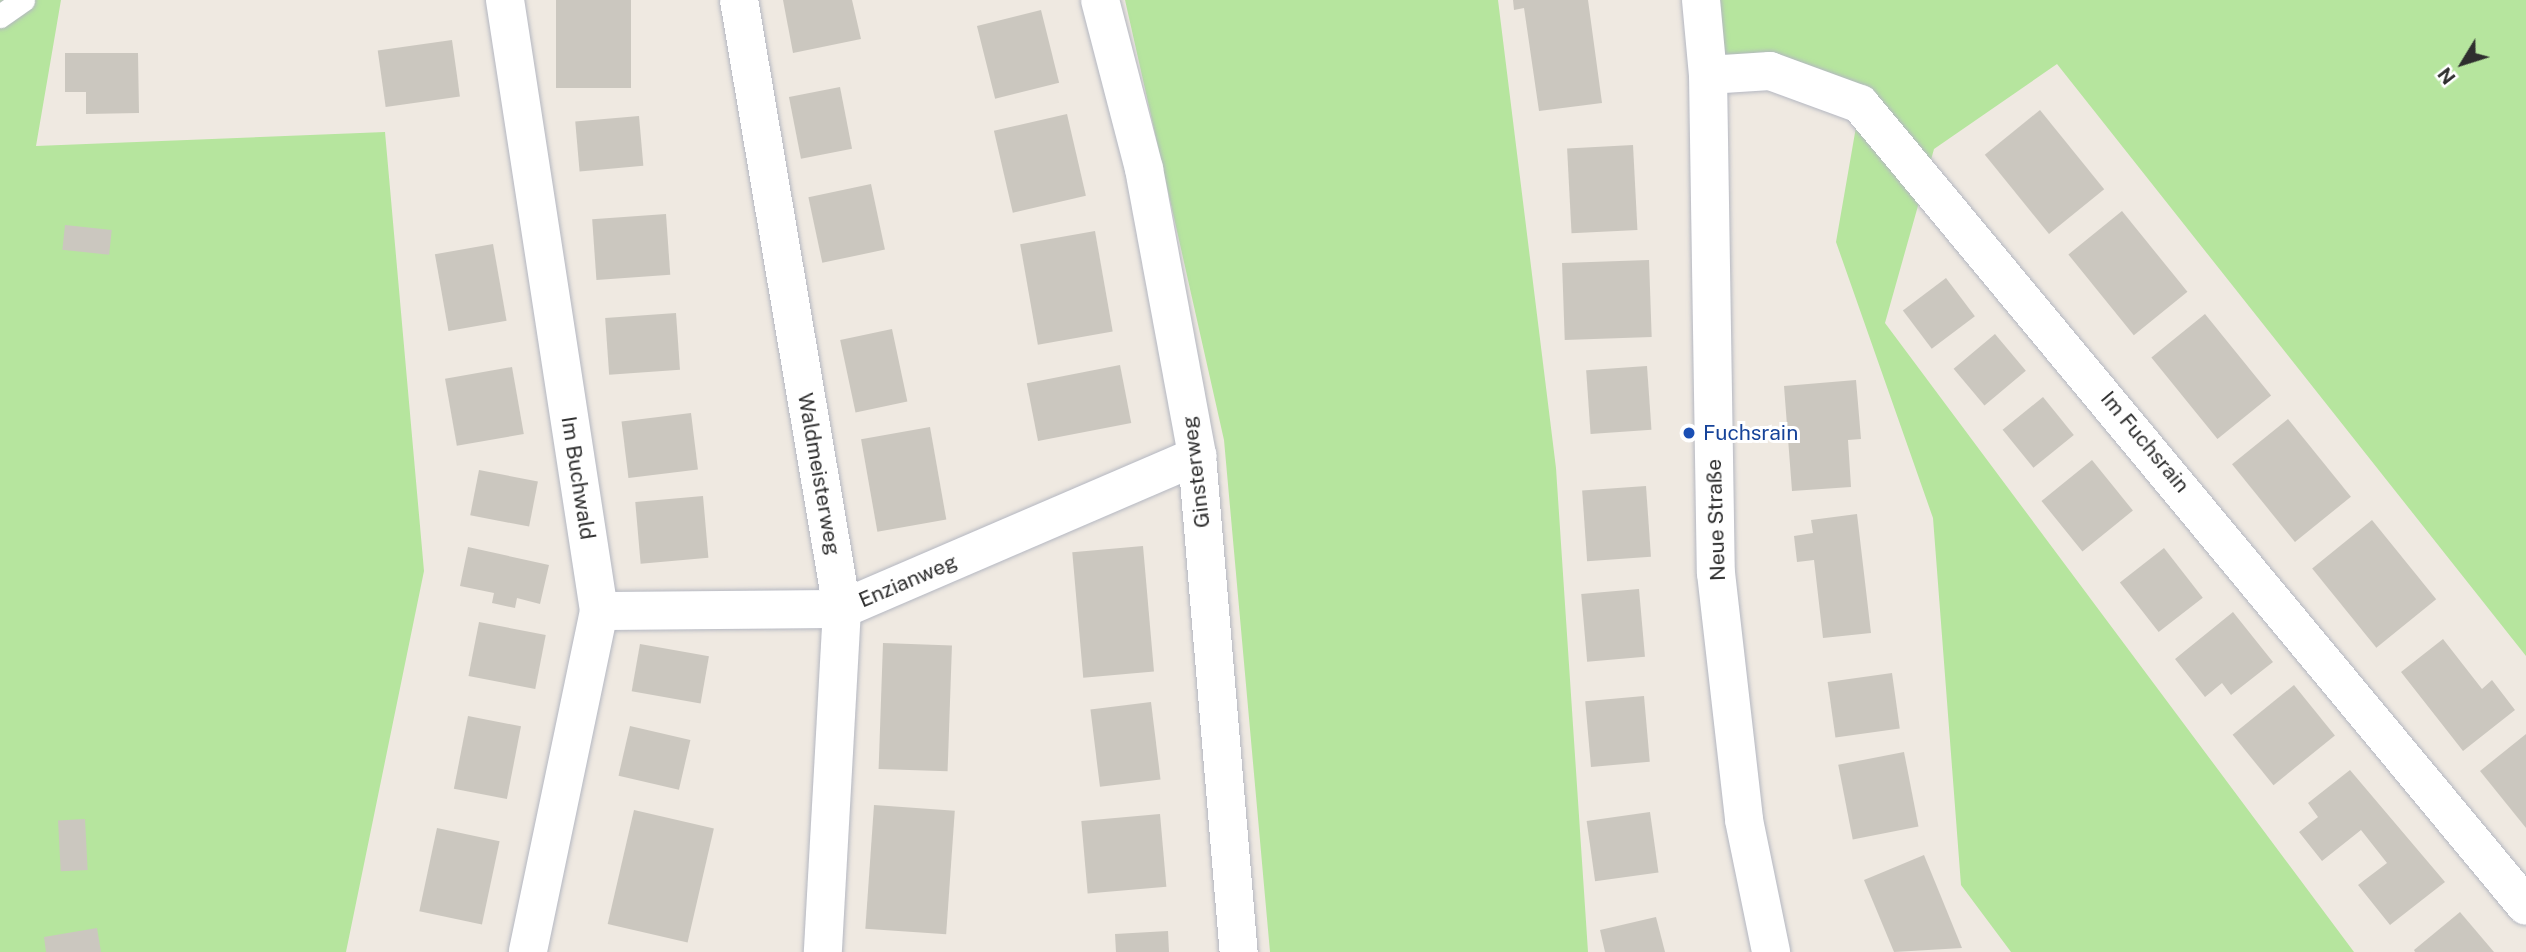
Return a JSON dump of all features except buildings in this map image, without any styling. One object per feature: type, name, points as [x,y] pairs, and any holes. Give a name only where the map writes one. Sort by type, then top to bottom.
[{"type":"street","name":"Im Buchwald","points":[[505,0],[599,611],[528,952]]},
{"type":"street","name":"Waldmeisterweg","points":[[739,0],[842,609],[823,952]]},
{"type":"street","name":"Ginsterweg","points":[[1100,0],[1144,169],[1197,456],[1239,952]]},
{"type":"street","name":"Neue Straße","points":[[1701,0],[1708,75],[1716,573],[1744,820],[1771,952]]},
{"type":"street","name":"Im Fuchsrain","points":[[1708,75],[1770,72],[1860,104],[2526,906]]},
{"type":"street","name":"Enzianweg","points":[[599,611],[842,609],[1197,456]]},
{"type":"lane","points":[[0,16],[23,0]]},
{"type":"green space","points":[[0,0],[61,0],[36,146],[385,132],[424,571],[346,952],[0,952]]},
{"type":"green space","points":[[1125,0],[1498,0],[1556,468],[1588,952],[1270,952],[1224,440]]},
{"type":"green space","points":[[1701,0],[2526,0],[2526,656],[2057,64],[1934,149],[1885,323],[2354,952],[2011,952],[1961,885],[1933,518],[1836,242],[1860,104],[1708,75]]},
{"type":"place","name":"Fuchsrain","points":[[1689,433]]}]
